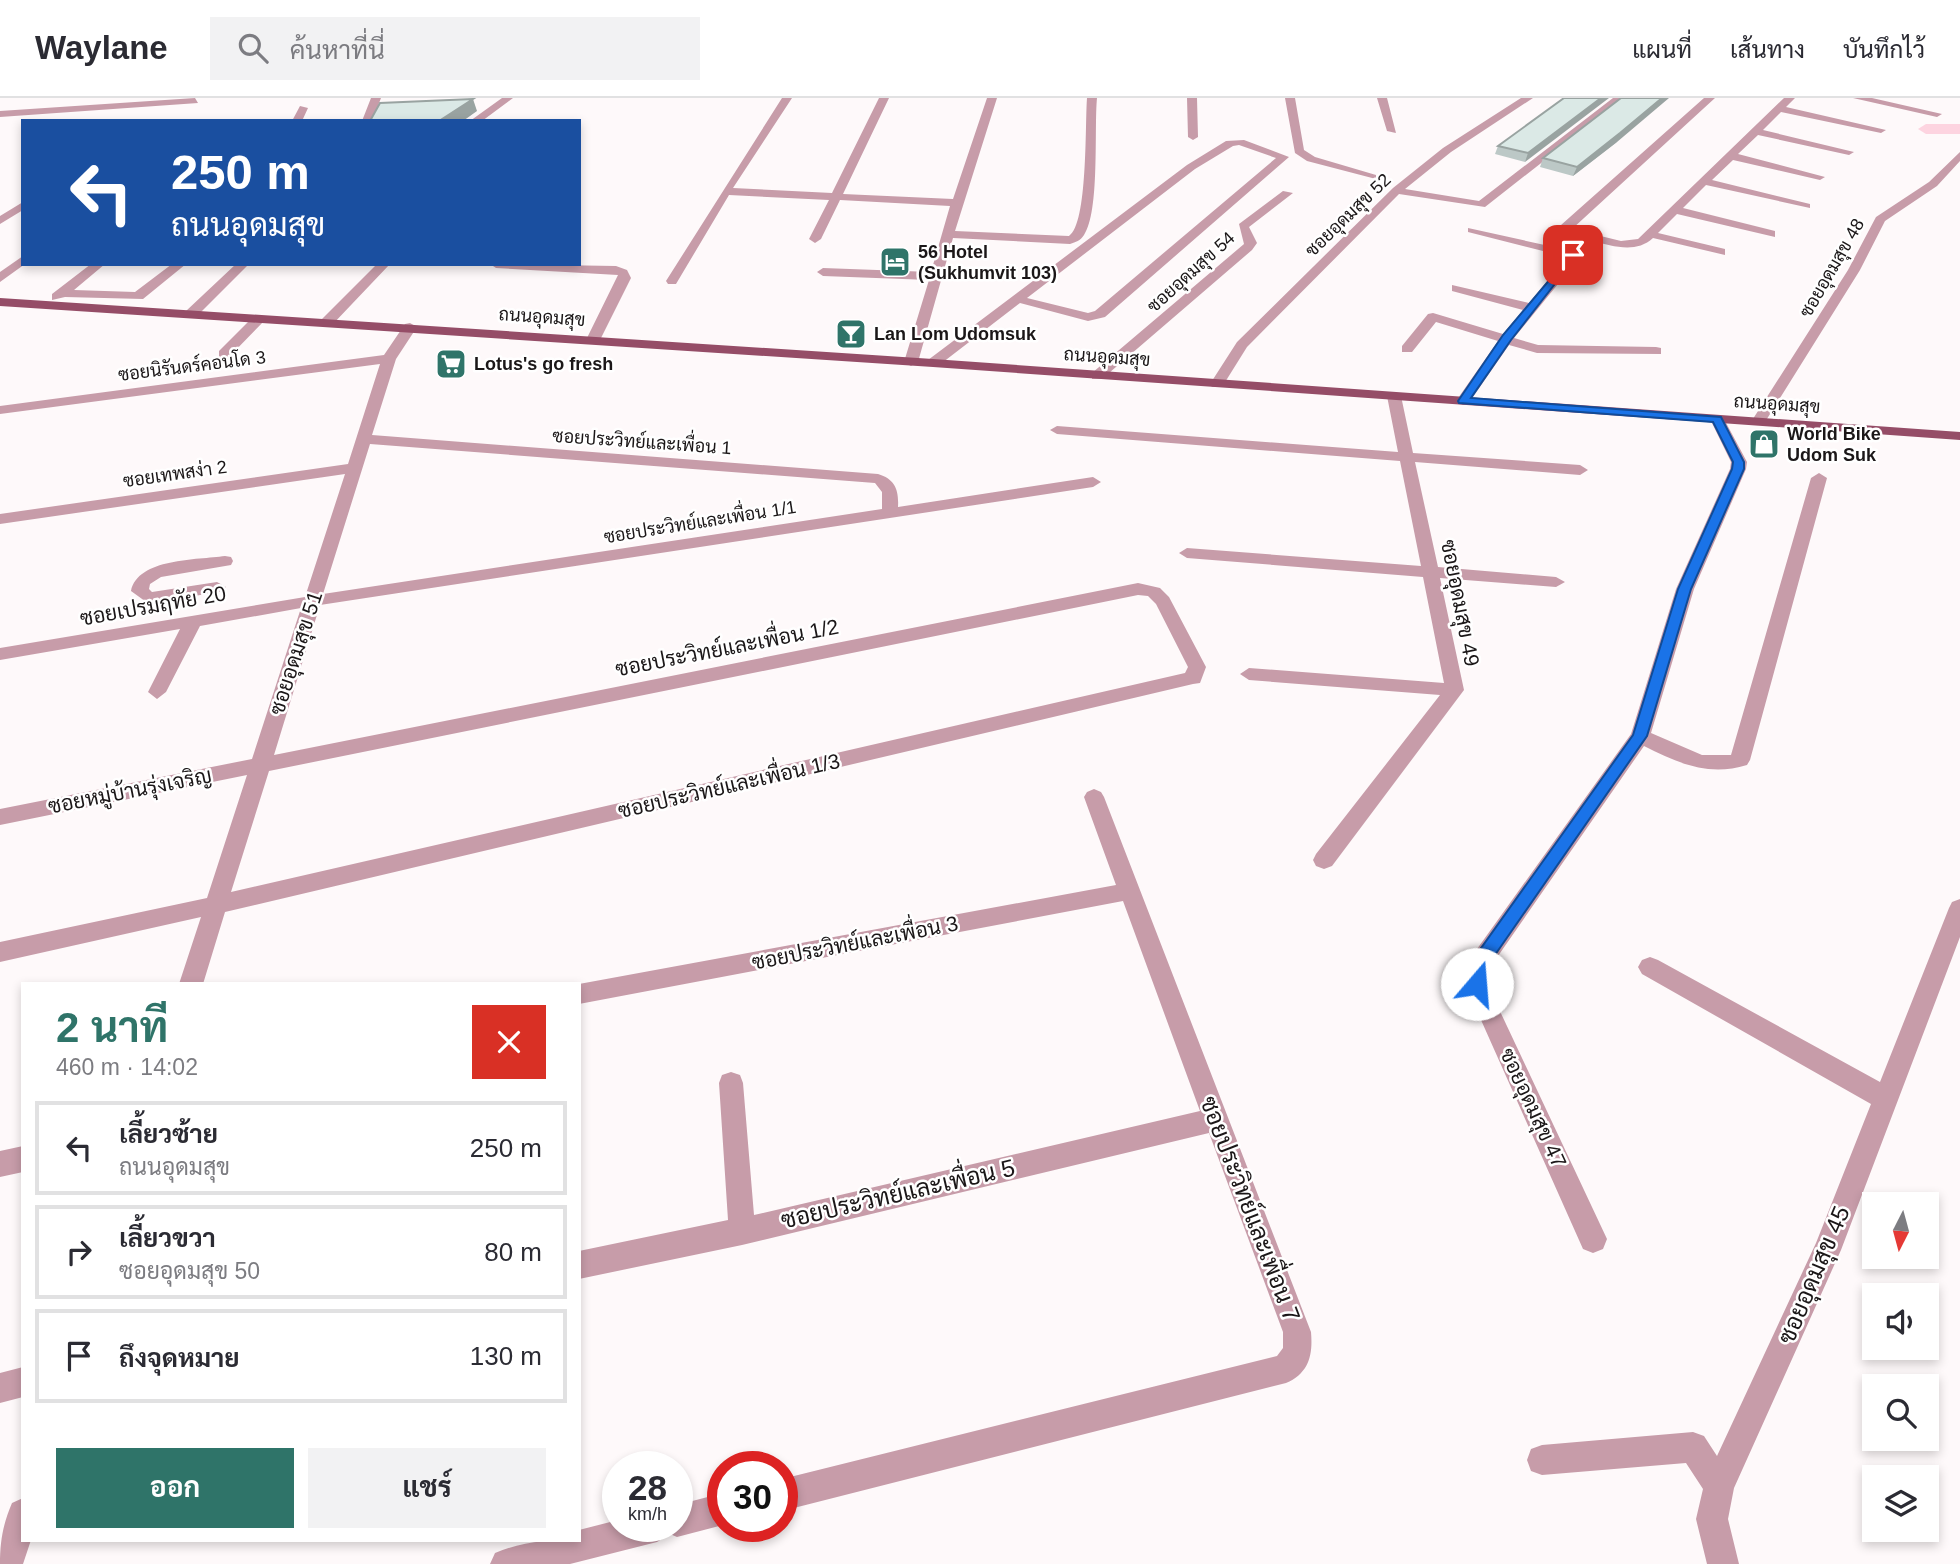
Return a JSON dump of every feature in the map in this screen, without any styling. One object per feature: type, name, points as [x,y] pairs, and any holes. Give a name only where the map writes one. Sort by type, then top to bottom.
[{"type":"main road","name":"ถนนอุดมสุข","points":[[0,302],[410,327],[1960,436]]},
{"type":"street","points":[[368,119],[376,98]]},
{"type":"street","points":[[478,119],[508,98]]},
{"type":"street","points":[[672,281],[726,191],[787,98]]},
{"type":"street","points":[[815,239],[884,98]]},
{"type":"street","points":[[911,362],[934,276],[992,98]]},
{"type":"street","points":[[948,234],[1070,240],[1076,237],[1081,232],[1086,192],[1092,98]]},
{"type":"street","points":[[1192,98],[1193,137]]},
{"type":"street","points":[[1290,98],[1299,151],[1311,159],[1372,177]]},
{"type":"street","points":[[1382,98],[1392,131]]},
{"type":"street","name":"ซอยอุดมสุข 52","points":[[1217,384],[1242,345],[1397,190],[1447,150],[1528,98]]},
{"type":"street","points":[[1397,190],[1426,198],[1446,197],[1481,205],[1619,98]]},
{"type":"street","points":[[1710,98],[1565,227],[1589,239],[1633,245],[1650,234],[1706,182],[1790,98]]},
{"type":"street","points":[[1858,98],[1937,114]]},
{"type":"street","points":[[0,114],[195,101]]},
{"type":"street","points":[[298,119],[303,108]]},
{"type":"street","points":[[1780,109],[1881,130]]},
{"type":"street","points":[[1757,132],[1849,152]]},
{"type":"street","points":[[933,363],[1191,167],[1230,143],[1240,142],[1284,157],[1100,314],[1088,317],[1018,299]]},
{"type":"street","name":"ซอยอุดมสุข 48","points":[[1758,422],[1854,270],[1880,219],[1933,184],[1960,155]]},
{"type":"street","points":[[1731,156],[1820,177]]},
{"type":"street","points":[[1706,182],[1807,206]]},
{"type":"street","points":[[726,191],[957,203]]},
{"type":"street","name":"ซอยอุดมสุข 54","points":[[1097,376],[1248,247],[1251,243],[1243,226],[1287,193]]},
{"type":"street","points":[[0,221],[21,206]]},
{"type":"street","points":[[1676,210],[1772,234]]},
{"type":"street","points":[[1472,230],[1573,255]]},
{"type":"street","points":[[1650,234],[1721,252]]},
{"type":"street","points":[[1463,401],[1507,338],[1573,255],[1589,239]]},
{"type":"street","points":[[0,278],[21,262]]},
{"type":"street","points":[[47,304],[96,266]]},
{"type":"street","points":[[62,293],[138,296],[177,266]]},
{"type":"street","points":[[191,314],[241,266]]},
{"type":"street","points":[[327,322],[382,266]]},
{"type":"street","points":[[536,266],[617,270],[623,273],[625,278],[593,340]]},
{"type":"street","points":[[824,272],[934,276]]},
{"type":"street","points":[[1456,288],[1531,308]]},
{"type":"street","points":[[1406,349],[1433,317],[1537,349],[1656,351]]},
{"type":"street","points":[[224,354],[260,318]]},
{"type":"street","name":"ซอยอุดมสุข 51","points":[[192,982],[389,359],[410,327]]},
{"type":"street","name":"ซอยนิรันดร์คอนโด 3","points":[[0,410],[389,359]]},
{"type":"street","name":"ซอยอุดมสุข 49","points":[[1324,860],[1455,690],[1394,396]]},
{"type":"street","name":"ซอยอุดมสุข 47","points":[[1593,1239],[1477,984],[1480,963],[1640,736],[1685,589],[1738,469],[1739,462],[1717,419]]},
{"type":"street","points":[[1057,430],[1580,470]]},
{"type":"street","name":"ซอยประวิทย์และเพื่อน 1","points":[[364,439],[877,480],[887,484],[891,490],[890,512]]},
{"type":"street","name":"ซอยเทพสง่า 2","points":[[0,519],[355,468]]},
{"type":"street","points":[[1640,736],[1706,764],[1726,766],[1740,760],[1819,478]]},
{"type":"street","name":"ซอยประวิทย์และเพื่อน 1/1","points":[[312,601],[1093,482]]},
{"type":"street","points":[[1187,552],[1431,574],[1556,582]]},
{"type":"street","points":[[157,692],[201,621],[217,587],[226,555],[156,572],[142,581],[141,591],[149,597],[217,587]]},
{"type":"street","name":"ซอยประวิทย์และเพื่อน 1/2","points":[[260,765],[1138,589],[1154,592],[1163,601],[1180,633]]},
{"type":"street","name":"ซอยเปรมฤทัย 20","points":[[0,654],[312,601]]},
{"type":"street","name":"ซอยประวิทย์และเพื่อน 1/3","points":[[216,905],[1193,678],[1197,667],[1180,633]]},
{"type":"street","points":[[1249,674],[1455,690]]},
{"type":"street","name":"ซอยหมู่บ้านรุ่งเจริญ","points":[[0,817],[260,765]]},
{"type":"street","name":"ซอยประวิทย์และเพื่อน 7","points":[[798,1490],[1286,1368],[1298,1353],[1297,1332],[1094,797]]},
{"type":"street","name":"ซอยประวิทย์และเพื่อน 3","points":[[581,994],[1130,891]]},
{"type":"street","points":[[0,952],[216,905]]},
{"type":"street","name":"ซอยอุดมสุข 45","points":[[1723,1564],[1712,1518],[1719,1486],[1827,1250],[1960,908]]},
{"type":"street","points":[[1650,967],[1886,1099]]},
{"type":"street","points":[[731,1083],[742,1231]]},
{"type":"street","name":"ซอยประวิทย์และเพื่อน 5","points":[[581,1265],[742,1231],[1217,1119]]},
{"type":"street","points":[[0,1164],[21,1159]]},
{"type":"street","points":[[0,1388],[21,1383]]},
{"type":"street","points":[[1542,1460],[1693,1447],[1719,1486]]},
{"type":"street","points":[[7,1564],[21,1520]]},
{"type":"street","points":[[506,1564],[602,1540]]},
{"type":"building","points":[[1564,98],[1601,98],[1528,153],[1498,146]]},
{"type":"building","points":[[1621,98],[1662,98],[1577,167],[1543,158]]},
{"type":"building","points":[[473,99],[442,119],[371,119],[380,103]]},
{"type":"waterway","points":[[1926,129],[1960,129]]},
{"type":"place","name":"56 Hotel (Sukhumvit 103)","points":[[895,262]]},
{"type":"place","name":"Lan Lom Udomsuk","points":[[851,334]]},
{"type":"place","name":"Lotus's go fresh","points":[[451,364]]},
{"type":"place","name":"World Bike Udom Suk","points":[[1764,444]]},
{"type":"route","points":[[1477,984],[1480,963],[1640,736],[1685,589],[1739,462],[1717,419],[1463,401],[1507,338],[1573,255]]}]
